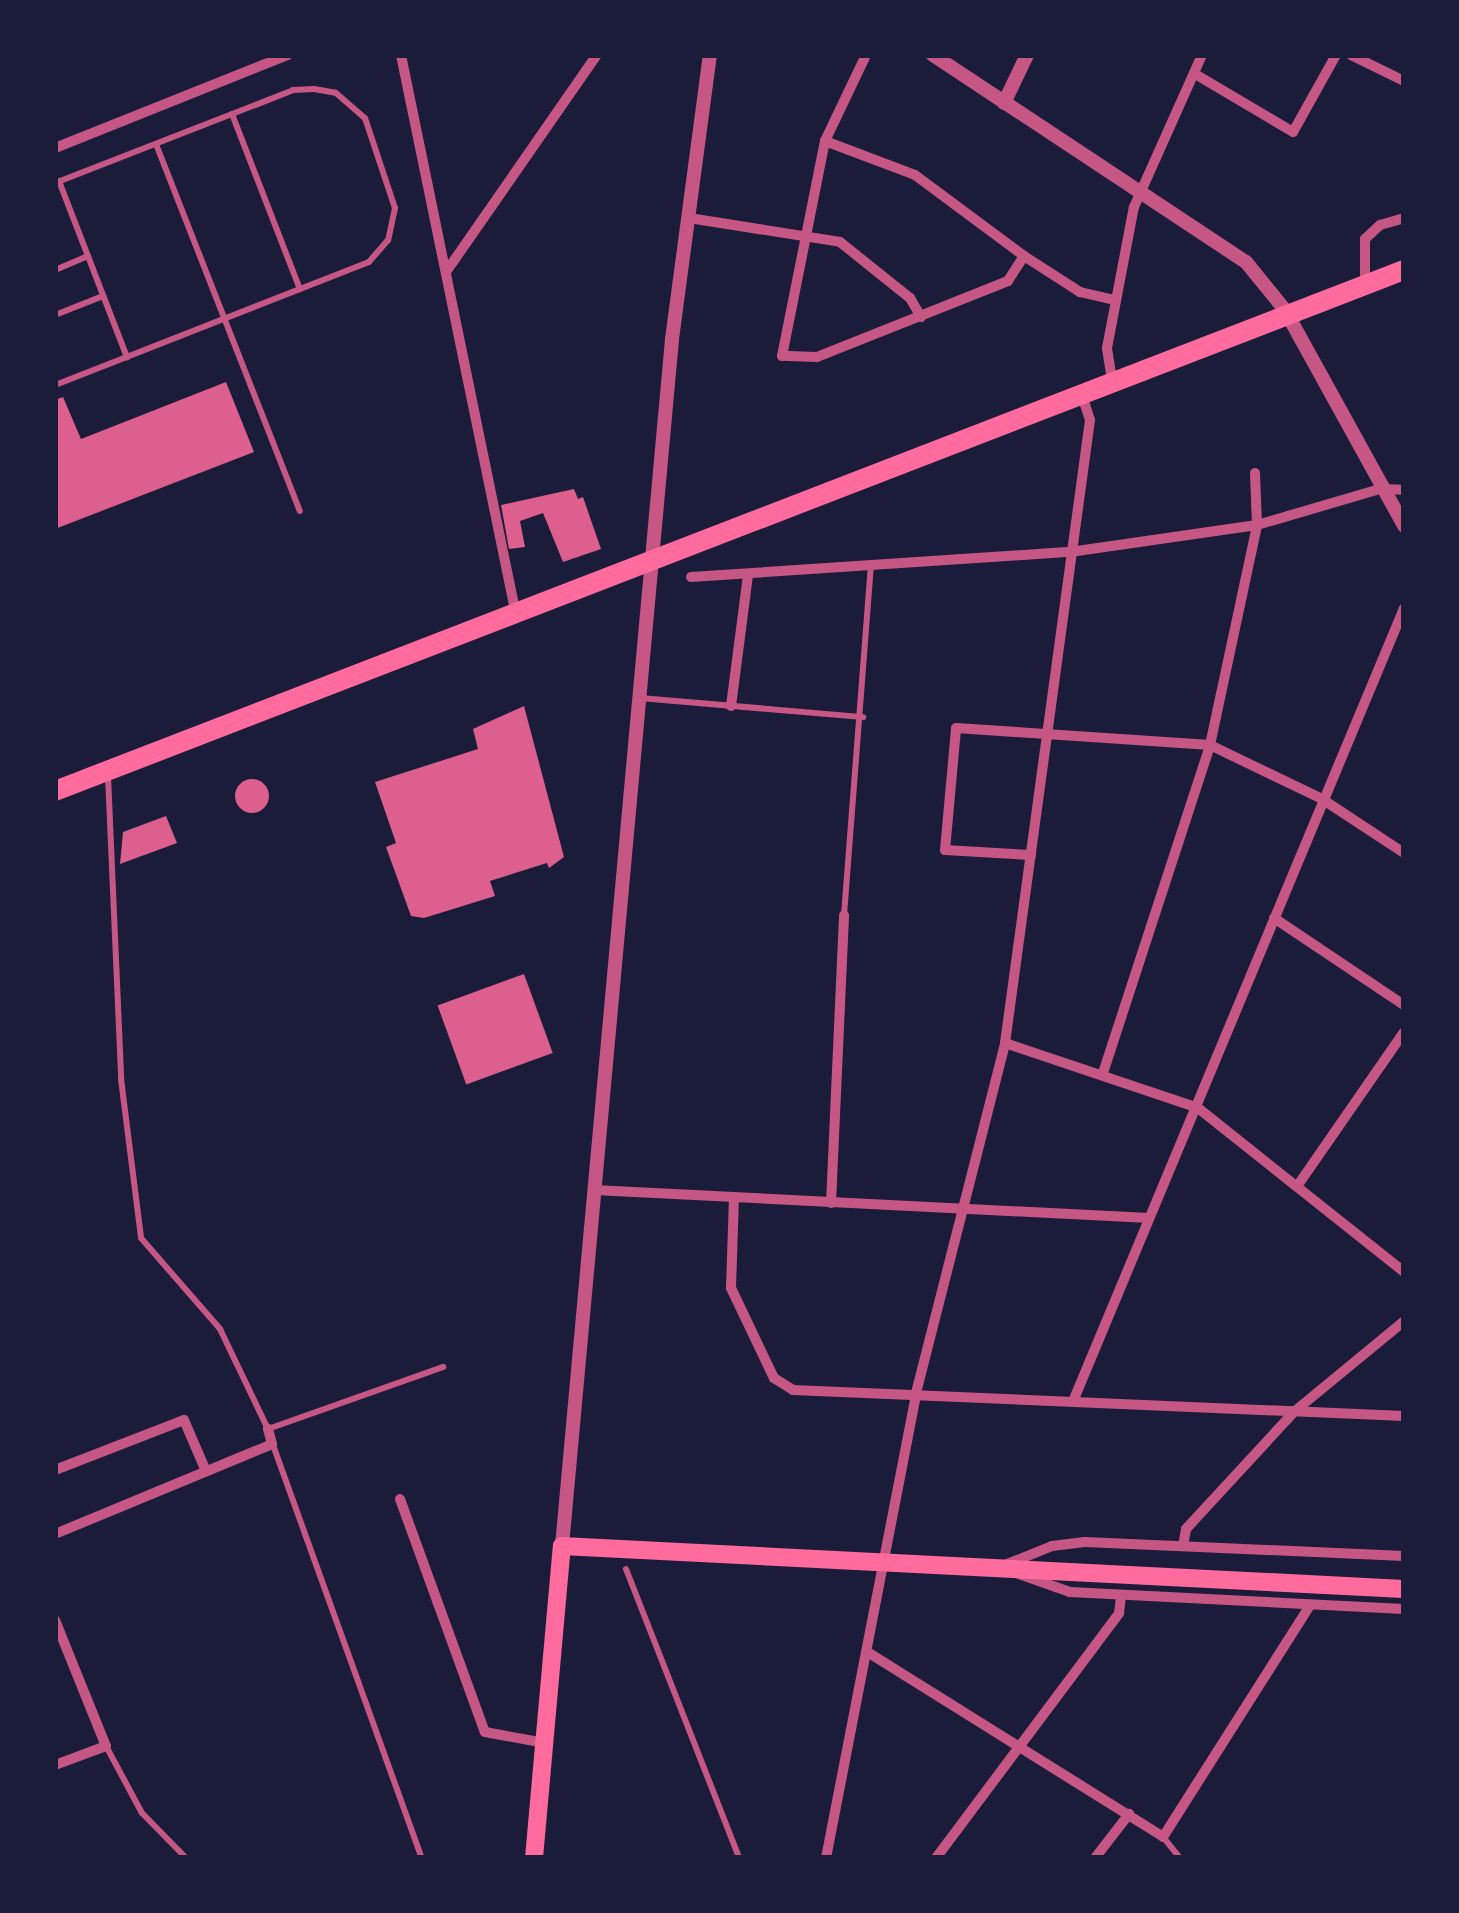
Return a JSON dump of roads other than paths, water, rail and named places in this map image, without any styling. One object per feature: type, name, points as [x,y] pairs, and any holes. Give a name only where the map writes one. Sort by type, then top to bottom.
[{"type":"highway","points":[[55,792],[1285,310],[1402,273]]},
{"type":"main road","points":[[534,1858],[562,1546],[1404,1589]]},
{"type":"street","points":[[55,148],[288,55]]},
{"type":"street","points":[[401,55],[515,610]]},
{"type":"street","points":[[446,272],[597,55]]},
{"type":"street","points":[[562,1546],[638,698],[710,55]]},
{"type":"street","points":[[866,55],[825,141],[782,356],[818,358],[1008,282],[1024,256]]},
{"type":"street","points":[[932,55],[1246,262],[1285,310],[1380,489],[1404,526]]},
{"type":"street","points":[[1004,104],[1028,55]]},
{"type":"street","points":[[1112,380],[1106,348],[1141,192],[1202,55]]},
{"type":"street","points":[[1195,74],[1294,132],[1336,55]]},
{"type":"street","points":[[1351,55],[1404,80]]},
{"type":"street","points":[[825,141],[915,176],[1080,292],[1116,300]]},
{"type":"street","points":[[689,218],[840,242],[910,298],[920,317]]},
{"type":"street","points":[[1365,282],[1365,239],[1380,225],[1404,218]]},
{"type":"street","points":[[826,1858],[869,1652],[880,1561],[916,1394],[1005,1043],[1090,420],[1080,392]]},
{"type":"street","points":[[1104,1072],[1210,746],[1257,524],[1255,474]]},
{"type":"street","points":[[691,577],[871,562],[1070,552],[1257,524],[1380,489],[1404,490]]},
{"type":"street","points":[[731,706],[748,575]]},
{"type":"street","points":[[1074,1399],[1404,608]]},
{"type":"street","points":[[1031,855],[945,850],[956,728],[1210,746],[1322,800],[1404,853]]},
{"type":"street","points":[[831,1203],[844,915]]},
{"type":"street","points":[[1274,918],[1404,1006]]},
{"type":"street","points":[[1298,1185],[1404,1032]]},
{"type":"street","points":[[1005,1043],[1104,1072],[1198,1108],[1404,1272]]},
{"type":"street","points":[[594,1190],[1149,1218]]},
{"type":"street","points":[[734,1196],[728,1271],[774,1378],[792,1390],[1404,1416]]},
{"type":"street","points":[[1182,1546],[1186,1529],[1295,1411],[1404,1321]]},
{"type":"street","points":[[55,1470],[184,1420],[206,1471]]},
{"type":"street","points":[[55,1534],[272,1444],[268,1429]]},
{"type":"street","points":[[400,1498],[486,1732],[544,1743]]},
{"type":"street","points":[[1000,1567],[1052,1546],[1085,1542],[1404,1556]]},
{"type":"street","points":[[1000,1567],[1070,1592],[1404,1609]]},
{"type":"street","points":[[936,1858],[1120,1614],[1122,1596]]},
{"type":"street","points":[[869,1652],[1023,1744],[1163,1837],[1310,1605]]},
{"type":"street","points":[[55,1620],[106,1746],[55,1765]]},
{"type":"street","points":[[1095,1858],[1129,1814]]},
{"type":"lane","points":[[55,385],[223,320],[369,262],[388,240],[395,208],[365,118],[336,93],[293,90],[57,182],[127,357]]},
{"type":"lane","points":[[232,114],[300,289]]},
{"type":"lane","points":[[156,144],[300,511]]},
{"type":"lane","points":[[55,270],[88,256]]},
{"type":"lane","points":[[55,315],[103,296]]},
{"type":"lane","points":[[844,915],[863,718],[871,562]]},
{"type":"lane","points":[[638,698],[863,718]]},
{"type":"lane","points":[[108,770],[120,1079],[134,1223],[220,1329],[268,1429],[443,1367]]},
{"type":"lane","points":[[272,1444],[422,1858]]},
{"type":"lane","points":[[626,1569],[739,1858]]},
{"type":"lane","points":[[106,1746],[142,1813],[186,1858]]},
{"type":"lane","points":[[1163,1837],[1180,1858]]}]
